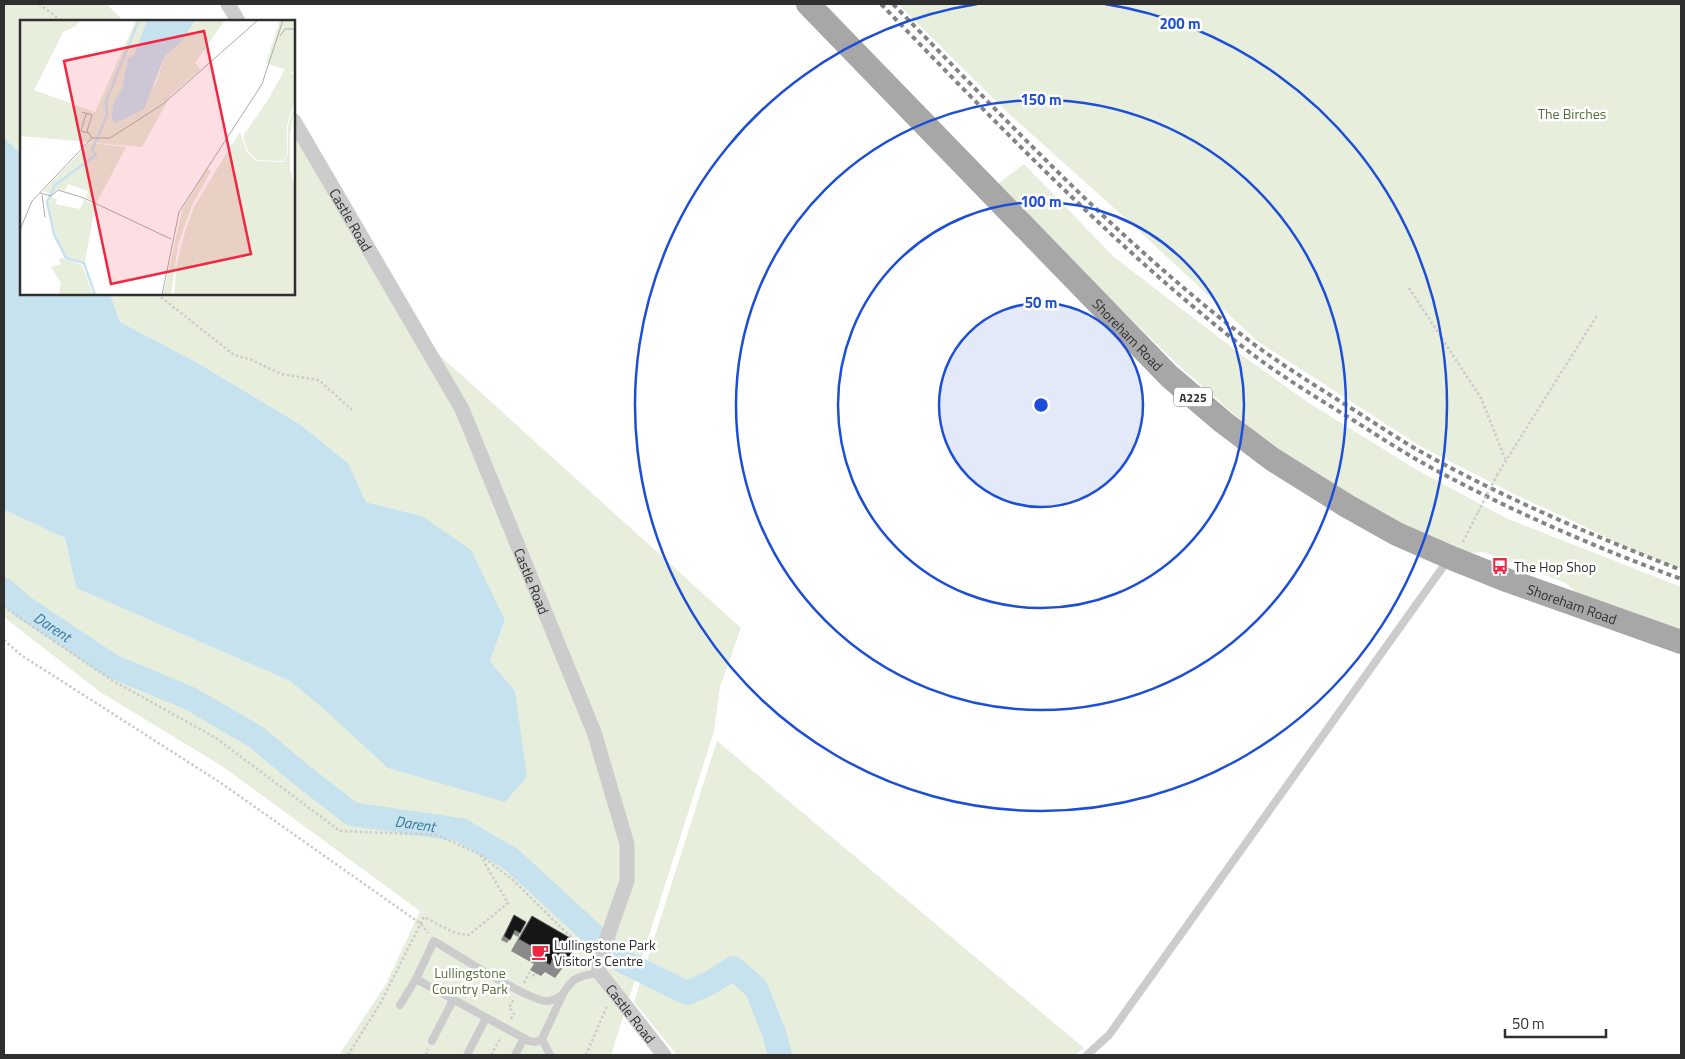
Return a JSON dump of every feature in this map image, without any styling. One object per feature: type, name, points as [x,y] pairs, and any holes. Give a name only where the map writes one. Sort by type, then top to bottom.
[{"type":"main road","name":"Shoreham Road","points":[[808,4],[1169,376],[1223,422],[1272,459],[1347,506],[1389,529],[1452,558],[1537,591],[1681,642]]},
{"type":"street","points":[[228,4],[237,20]]},
{"type":"street","name":"Castle Road","points":[[295,124],[462,410],[594,732],[626,844],[627,881],[606,938],[600,962],[664,1055]]},
{"type":"lane","points":[[1087,1055],[1109,1035],[1452,558]]},
{"type":"lane","points":[[400,1005],[416,979],[434,941],[519,991],[546,1001],[562,996]]},
{"type":"lane","points":[[416,979],[506,1029],[536,1042],[542,1040],[562,996],[574,981],[600,962]]},
{"type":"lane","points":[[432,1040],[453,1000]]},
{"type":"lane","points":[[467,1055],[486,1018]]},
{"type":"lane","points":[[515,1055],[524,1038]]},
{"type":"lane","points":[[542,1040],[550,1055]]},
{"type":"path","points":[[39,4],[61,20]]},
{"type":"path","points":[[1409,288],[1481,398],[1506,461]]},
{"type":"path","points":[[158,295],[234,355],[252,360],[280,374],[319,380],[352,410]]},
{"type":"path","points":[[1452,558],[1497,475],[1598,314]]},
{"type":"path","points":[[4,606],[110,679],[216,738],[340,831],[437,835],[479,854],[513,880],[593,958],[600,962]]},
{"type":"path","points":[[4,640],[21,655],[221,783],[421,924],[434,941]]},
{"type":"path","points":[[348,1055],[380,1004],[424,917],[455,933],[469,935],[508,903],[479,854]]},
{"type":"path","points":[[491,1055],[514,1014],[509,1007],[529,973],[535,976],[536,973]]},
{"type":"path","points":[[586,1055],[604,1008],[609,1004]]},
{"type":"green space","points":[[4,4],[106,4],[123,20],[20,20],[20,153],[4,138]]},
{"type":"green space","name":"The Birches","points":[[898,4],[1681,4],[1681,569],[1633,551],[1518,496],[1420,446],[1257,341],[1135,227],[1006,111]]},
{"type":"green space","name":"Lullingstone Country Park","points":[[295,126],[416,334],[741,628],[720,687],[714,731],[611,1055],[339,1055],[386,984],[420,911],[222,766],[100,692],[4,617],[4,510],[65,538],[76,588],[290,681],[326,711],[515,691],[490,661],[505,620],[422,516],[366,502],[348,463],[301,425],[196,362],[120,322],[110,295],[295,295]]},
{"type":"green space","points":[[1024,164],[1114,257],[1239,353],[1309,403],[1417,470],[1508,519],[1681,587],[1681,633],[1580,597],[1566,583],[1508,561],[1483,552],[1462,554],[1339,490],[1257,434],[1178,365],[995,186]]},
{"type":"green space","points":[[717,741],[1084,1048],[1075,1055],[677,1055],[634,1002]]},
{"type":"water","points":[[4,138],[20,153],[20,295],[110,295],[120,322],[196,362],[301,425],[348,463],[366,502],[422,516],[471,550],[505,620],[490,661],[515,691],[527,777],[505,802],[388,768],[290,681],[76,588],[65,538],[4,510]]},
{"type":"building","points":[[514,915],[526,922],[520,933],[515,930],[510,940],[504,936]]},
{"type":"building","points":[[532,916],[577,942],[564,966],[552,960],[550,965],[539,958],[542,952],[519,939]]},
{"type":"waterway","name":"Darent","points":[[4,590],[22,606],[112,666],[191,699],[256,737],[352,814],[461,830],[511,859],[622,961],[687,993],[710,983],[733,968],[756,988],[774,1033],[780,1055]]},
{"type":"railway","points":[[881,4],[970,96],[1106,230],[1202,314],[1264,363],[1395,447],[1452,479],[1549,525],[1681,579]]},
{"type":"railway","points":[[893,4],[1025,139],[1115,227],[1162,269],[1259,348],[1398,438],[1456,471],[1552,516],[1681,570]]},
{"type":"place","name":"The Hop Shop","points":[[1500,566]]},
{"type":"place","name":"Lullingstone Park Visitor's Centre","points":[[540,952]]}]
